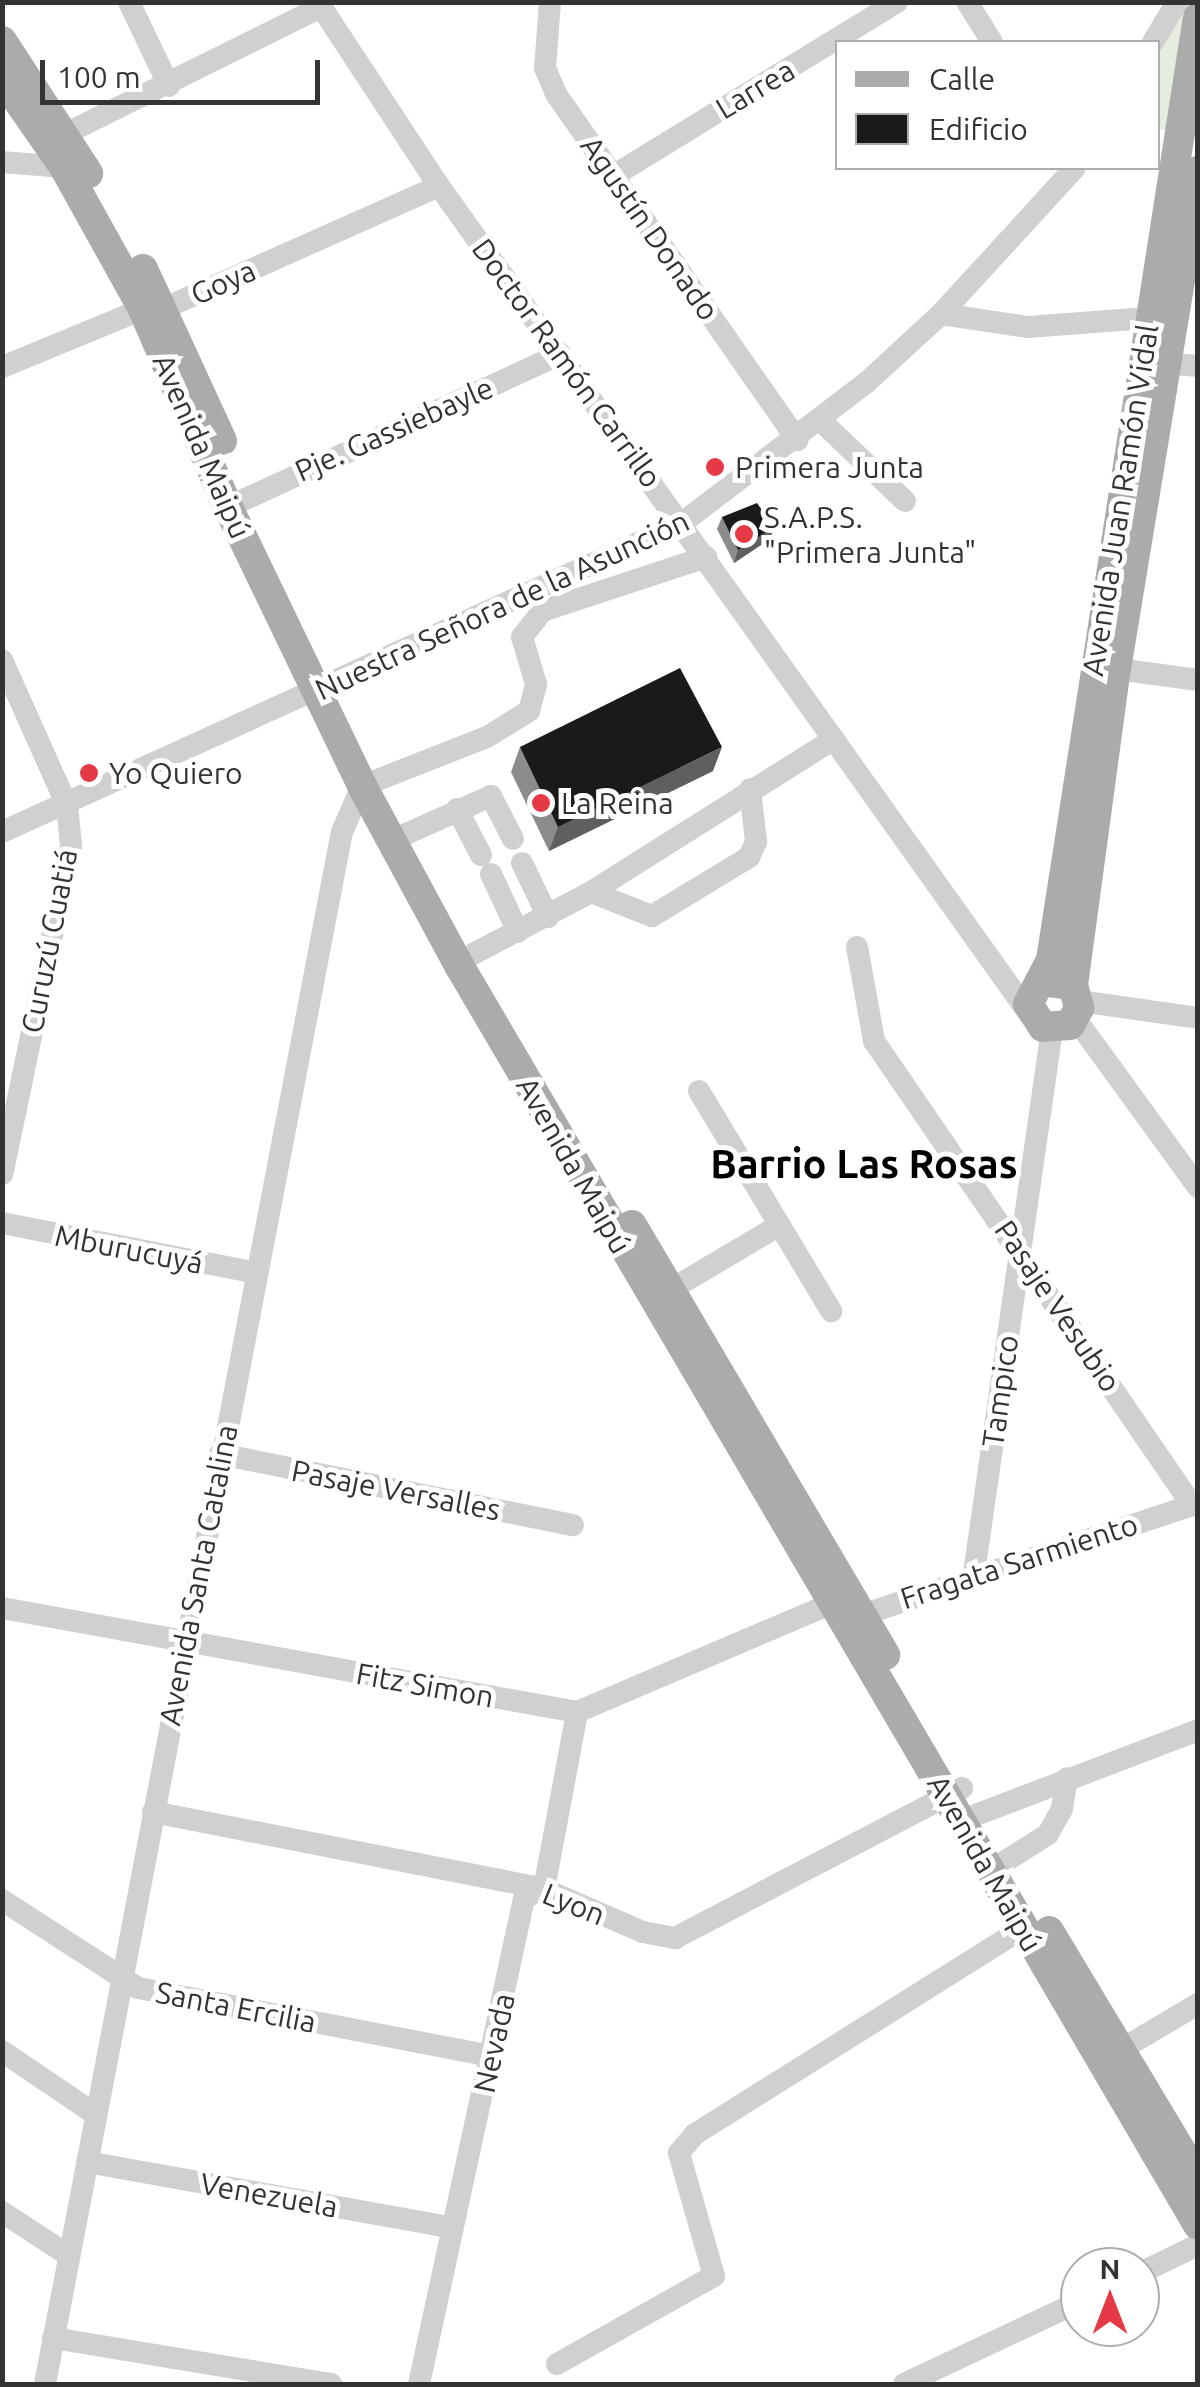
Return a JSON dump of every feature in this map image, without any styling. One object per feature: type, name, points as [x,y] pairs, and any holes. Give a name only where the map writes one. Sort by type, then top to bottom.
[{"type":"main road","name":"Avenida Juan Ramón Vidal","points":[[1105,668],[1062,1010],[1029,995],[1050,960],[1105,668],[1154,362],[1198,17]]},
{"type":"main road","name":"Avenida Maipú","points":[[2,41],[67,133],[154,308],[236,501],[370,782],[844,1614],[1111,2055],[1198,2225]]},
{"type":"main road","name":"Avenida Maipú","points":[[2,78],[154,308]]},
{"type":"main road","name":"Avenida Juan Ramón Vidal","points":[[1154,362],[1148,318],[1182,164]]},
{"type":"main road","name":"Avenida Maipú","points":[[370,782],[406,834],[662,1294]]},
{"type":"main road","name":"Avenida Maipú","points":[[998,1866],[1023,1928],[1198,2178]]},
{"type":"street","points":[[130,2],[169,86]]},
{"type":"street","name":"Agustín Donado","points":[[550,2],[545,68],[613,176],[798,440]]},
{"type":"street","name":"Larrea","points":[[836,40],[898,2]]},
{"type":"street","points":[[968,2],[991,40]]},
{"type":"street","points":[[1154,40],[1176,2]]},
{"type":"street","points":[[2,162],[64,167],[67,133],[169,86],[319,5]]},
{"type":"street","name":"Doctor Ramón Carrillo","points":[[319,5],[439,186],[834,738],[1062,1010],[1198,1187]]},
{"type":"street","name":"Larrea","points":[[613,176],[835,40]]},
{"type":"street","name":"Nuestra Señora de la Asunción","points":[[2,832],[326,689],[682,524],[798,440],[940,314],[1070,170]]},
{"type":"street","name":"Goya","points":[[2,367],[154,308],[439,186]]},
{"type":"street","points":[[940,314],[1028,328],[1148,318]]},
{"type":"street","name":"Pje. Gassiebayle","points":[[236,501],[561,354]]},
{"type":"street","points":[[1154,362],[1198,366]]},
{"type":"street","points":[[821,421],[906,501]]},
{"type":"street","points":[[522,637],[533,617],[556,602],[636,584],[706,557]]},
{"type":"street","points":[[370,782],[487,737],[530,711],[537,694],[522,637],[507,605]]},
{"type":"street","name":"Curuzú Cuatiá","points":[[2,660],[67,805],[71,845],[2,1174]]},
{"type":"street","points":[[1105,668],[1198,680]]},
{"type":"street","points":[[474,954],[592,892],[834,738]]},
{"type":"street","name":"Avenida Santa Catalina","points":[[45,2384],[335,860],[370,782]]},
{"type":"street","points":[[592,892],[652,916],[749,857],[756,842],[750,789]]},
{"type":"street","points":[[406,834],[491,796],[513,839]]},
{"type":"street","points":[[457,809],[518,932]]},
{"type":"street","points":[[522,863],[548,916]]},
{"type":"street","name":"Pasaje Vesubio","points":[[857,947],[874,1041],[1195,1504]]},
{"type":"street","points":[[1062,1010],[1198,1018]]},
{"type":"street","name":"Tampico","points":[[974,1573],[1021,1249],[1062,1010]]},
{"type":"street","points":[[699,1091],[831,1311]]},
{"type":"street","name":"Mburucuyá","points":[[2,1224],[256,1273]]},
{"type":"street","points":[[662,1294],[778,1226]]},
{"type":"street","name":"Pasaje Versalles","points":[[220,1454],[574,1525]]},
{"type":"street","name":"Fragata Sarmiento","points":[[844,1614],[1195,1504]]},
{"type":"street","name":"Fitz Simon","points":[[2,1608],[577,1712]]},
{"type":"street","points":[[577,1712],[844,1614]]},
{"type":"street","name":"Nevada","points":[[419,2384],[524,1898],[544,1889],[577,1712]]},
{"type":"street","name":"Lyon","points":[[153,1812],[544,1889],[643,1932],[675,1938],[962,1804],[1067,1778],[1198,1730]]},
{"type":"street","points":[[998,1866],[1048,1834],[1062,1809],[1067,1778]]},
{"type":"street","name":"Santa Ercilia","points":[[2,1900],[119,1981],[492,2056]]},
{"type":"street","points":[[557,2364],[714,2276],[679,2153],[695,2134],[1023,1928]]},
{"type":"street","points":[[1111,2055],[1198,2004]]},
{"type":"street","points":[[2,2051],[96,2114]]},
{"type":"street","name":"Venezuela","points":[[86,2162],[452,2228]]},
{"type":"street","points":[[2,2212],[68,2255]]},
{"type":"street","points":[[1160,2264],[1198,2246]]},
{"type":"street","points":[[904,2384],[1060,2310]]},
{"type":"street","points":[[53,2338],[332,2384]]},
{"type":"shaded area","points":[[1187,3],[1167,131],[1160,129],[1160,47]]},
{"type":"building","points":[[757,503],[774,527],[738,550],[722,517]]},
{"type":"building","points":[[680,668],[722,747],[558,827],[520,747]]},
{"type":"place","name":"Primera Junta","points":[[715,467]]},
{"type":"place","name":"S.A.P.S. \"Primera Junta\"","points":[[744,534]]},
{"type":"place","name":"Yo Quiero","points":[[89,773]]},
{"type":"place","name":"La Reina","points":[[541,803]]},
{"type":"district","name":"Barrio Las Rosas","points":[[864,1164]]}]
